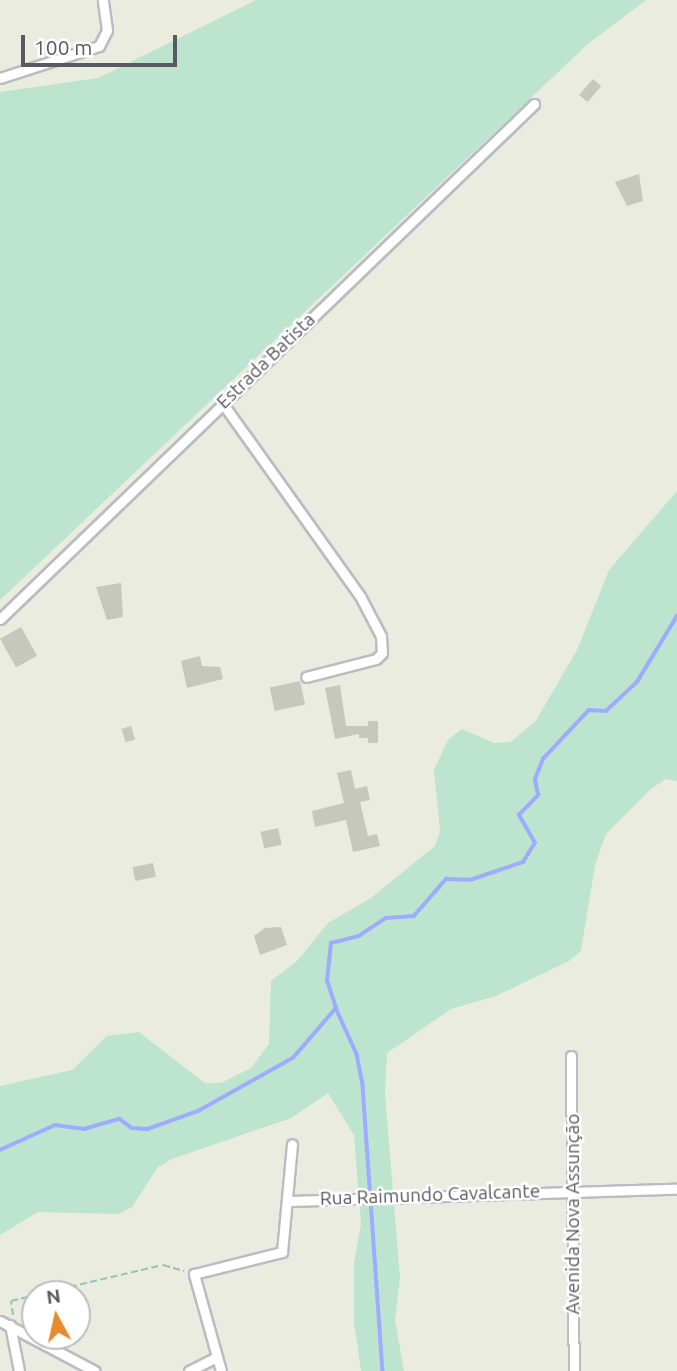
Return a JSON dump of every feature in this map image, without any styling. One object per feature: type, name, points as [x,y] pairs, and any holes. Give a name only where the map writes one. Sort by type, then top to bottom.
[{"type":"street","points":[[0,78],[99,46],[107,30],[103,0]]},
{"type":"street","name":"Estrada Batista","points":[[0,619],[534,104]]},
{"type":"street","points":[[223,404],[378,626],[383,650],[379,657],[306,677]]},
{"type":"street","name":"Avenida Nova Assunção","points":[[571,1056],[574,1371]]},
{"type":"street","points":[[221,1371],[194,1274],[280,1254],[292,1144]]},
{"type":"street","name":"Rua Raimundo Cavalcante","points":[[287,1201],[573,1190],[677,1189]]},
{"type":"street","points":[[0,1321],[95,1371]]},
{"type":"street","points":[[12,1326],[19,1371]]},
{"type":"street","points":[[189,1371],[217,1357]]},
{"type":"path","points":[[91,1282],[163,1265],[194,1274]]},
{"type":"path","points":[[12,1326],[11,1301],[21,1298]]},
{"type":"green space","points":[[256,0],[646,0],[589,43],[0,600],[0,92],[98,78]]},
{"type":"green space","points":[[677,491],[677,781],[666,779],[652,788],[606,834],[595,865],[581,951],[569,961],[496,996],[451,1009],[387,1053],[385,1093],[400,1278],[395,1320],[404,1371],[361,1371],[354,1322],[354,1263],[361,1224],[354,1135],[328,1093],[291,1118],[172,1159],[158,1167],[132,1207],[118,1214],[38,1212],[0,1235],[0,1086],[72,1070],[107,1036],[139,1032],[205,1083],[221,1083],[251,1068],[269,1044],[271,981],[297,961],[328,923],[371,898],[435,846],[440,831],[434,770],[448,740],[462,729],[494,743],[510,742],[535,722],[577,650],[609,570]]},
{"type":"building","points":[[593,79],[601,86],[588,102],[579,95]]},
{"type":"building","points":[[639,174],[643,201],[627,206],[615,182]]},
{"type":"building","points":[[121,583],[123,617],[107,620],[96,587]]},
{"type":"building","points":[[21,627],[37,656],[16,667],[0,639]]},
{"type":"building","points":[[200,656],[202,666],[220,667],[223,679],[187,688],[181,661]]},
{"type":"building","points":[[300,681],[305,704],[275,711],[270,687]]},
{"type":"building","points":[[340,685],[346,726],[368,726],[368,721],[378,721],[378,743],[368,743],[368,738],[359,738],[359,734],[335,739],[325,688]]},
{"type":"building","points":[[131,726],[135,739],[126,742],[121,729]]},
{"type":"building","points":[[351,770],[355,789],[367,786],[370,800],[360,802],[368,836],[377,834],[380,846],[353,852],[346,820],[315,827],[312,811],[344,803],[337,773]]},
{"type":"building","points":[[278,828],[282,845],[264,849],[260,832]]},
{"type":"building","points":[[153,863],[156,877],[135,881],[132,867]]},
{"type":"building","points":[[281,927],[287,945],[260,955],[254,936],[265,928]]},
{"type":"waterway","points":[[0,1150],[55,1125],[84,1129],[120,1119],[132,1128],[148,1129],[198,1111],[293,1058],[336,1008],[327,981],[331,943],[359,936],[386,918],[414,916],[446,879],[470,880],[523,862],[535,843],[519,815],[538,795],[535,779],[543,759],[589,710],[606,711],[637,682],[677,616]]},
{"type":"waterway","points":[[336,1008],[357,1054],[363,1086],[383,1371]]}]
